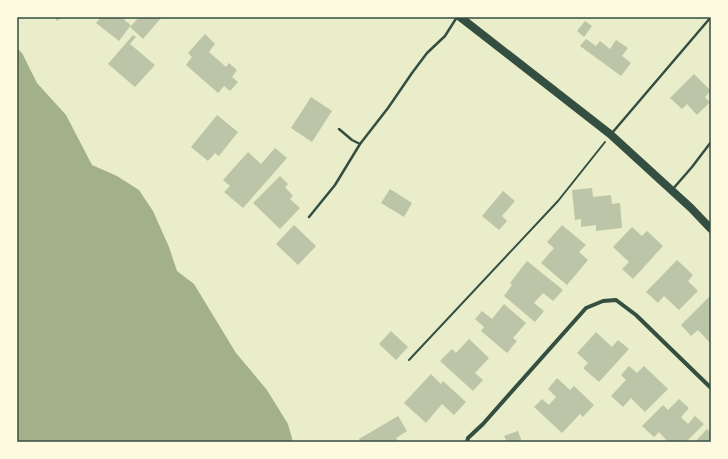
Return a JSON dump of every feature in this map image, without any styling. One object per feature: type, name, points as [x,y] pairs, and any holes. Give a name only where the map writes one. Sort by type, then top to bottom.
[{"type":"main road","points":[[458,17],[610,134],[672,190],[711,229]]},
{"type":"street","points":[[466,442],[586,308],[603,301],[616,300],[636,315],[711,388]]},
{"type":"lane","points":[[309,217],[335,185],[360,144],[388,108],[412,73],[427,53],[445,36],[458,17]]},
{"type":"lane","points":[[610,134],[711,17]]},
{"type":"lane","points":[[339,129],[352,140],[360,144]]},
{"type":"lane","points":[[672,190],[711,142]]},
{"type":"path","points":[[409,360],[558,201],[610,134]]},
{"type":"shaded area","points":[[17,48],[22,53],[37,83],[66,115],[92,165],[117,176],[139,190],[153,211],[169,247],[177,271],[194,284],[236,353],[267,390],[288,424],[293,442],[17,442]]},
{"type":"building","points":[[55,17],[63,17],[57,21]]},
{"type":"building","points":[[101,17],[127,17],[124,20],[131,25],[119,41],[96,23]]},
{"type":"building","points":[[139,17],[161,18],[143,39],[130,27]]},
{"type":"building","points":[[585,21],[592,26],[584,37],[577,31]]},
{"type":"building","points":[[205,34],[215,44],[209,52],[226,67],[229,63],[237,70],[232,77],[238,82],[230,91],[224,86],[218,93],[186,65],[192,57],[188,53]]},
{"type":"building","points":[[133,35],[136,37],[130,44],[155,65],[135,87],[108,64]]},
{"type":"building","points":[[586,39],[596,46],[600,41],[610,49],[616,40],[628,48],[622,56],[631,63],[621,76],[580,46]]},
{"type":"building","points":[[694,74],[711,91],[705,97],[710,102],[697,115],[687,104],[682,109],[670,98]]},
{"type":"building","points":[[311,97],[332,111],[312,142],[291,128]]},
{"type":"building","points":[[217,115],[238,132],[219,156],[215,153],[208,161],[191,147]]},
{"type":"building","points":[[275,148],[287,158],[243,208],[224,192],[230,186],[223,180],[248,152],[261,164]]},
{"type":"building","points":[[280,176],[288,184],[285,187],[293,196],[290,199],[300,208],[280,229],[253,203]]},
{"type":"building","points":[[592,188],[593,197],[611,195],[612,204],[620,203],[622,228],[596,231],[596,225],[581,227],[581,219],[575,220],[572,190]]},
{"type":"building","points":[[390,189],[412,203],[404,217],[381,203]]},
{"type":"building","points":[[503,191],[515,201],[502,216],[507,221],[499,230],[482,216]]},
{"type":"building","points":[[294,225],[316,246],[298,265],[276,244]]},
{"type":"building","points":[[562,225],[586,245],[579,252],[588,260],[567,285],[541,263],[554,248],[547,242]]},
{"type":"building","points":[[632,227],[642,236],[647,231],[663,246],[633,279],[622,269],[629,262],[613,247]]},
{"type":"building","points":[[677,260],[693,275],[688,281],[698,291],[679,310],[664,296],[658,303],[646,292]]},
{"type":"building","points":[[527,261],[563,290],[553,301],[543,293],[534,303],[544,311],[535,322],[504,296],[512,285],[510,283]]},
{"type":"building","points":[[711,295],[711,344],[698,330],[691,336],[681,325]]},
{"type":"building","points":[[504,304],[526,323],[513,338],[517,341],[507,353],[481,331],[484,327],[475,319],[482,311],[492,319]]},
{"type":"building","points":[[391,331],[408,347],[396,360],[379,344]]},
{"type":"building","points":[[596,332],[612,347],[618,340],[629,349],[599,382],[583,368],[588,363],[577,353]]},
{"type":"building","points":[[469,339],[489,358],[475,373],[483,380],[473,391],[440,361],[452,349],[456,353]]},
{"type":"building","points":[[629,366],[637,373],[644,366],[668,389],[645,412],[631,398],[623,407],[611,396],[626,380],[621,375]]},
{"type":"building","points":[[431,374],[441,384],[443,381],[466,402],[454,415],[442,404],[426,423],[404,403]]},
{"type":"building","points":[[557,378],[570,390],[574,386],[594,405],[583,417],[580,414],[562,433],[534,407],[542,399],[549,405],[556,397],[548,389]]},
{"type":"building","points":[[679,399],[689,408],[681,417],[688,424],[695,416],[704,424],[686,442],[668,442],[659,432],[654,437],[642,426],[663,405],[668,410]]},
{"type":"building","points":[[398,416],[407,431],[396,438],[399,442],[360,442],[359,439]]},
{"type":"building","points":[[707,429],[711,433],[711,442],[695,442]]},
{"type":"building","points":[[518,431],[522,442],[507,442],[504,436]]}]
